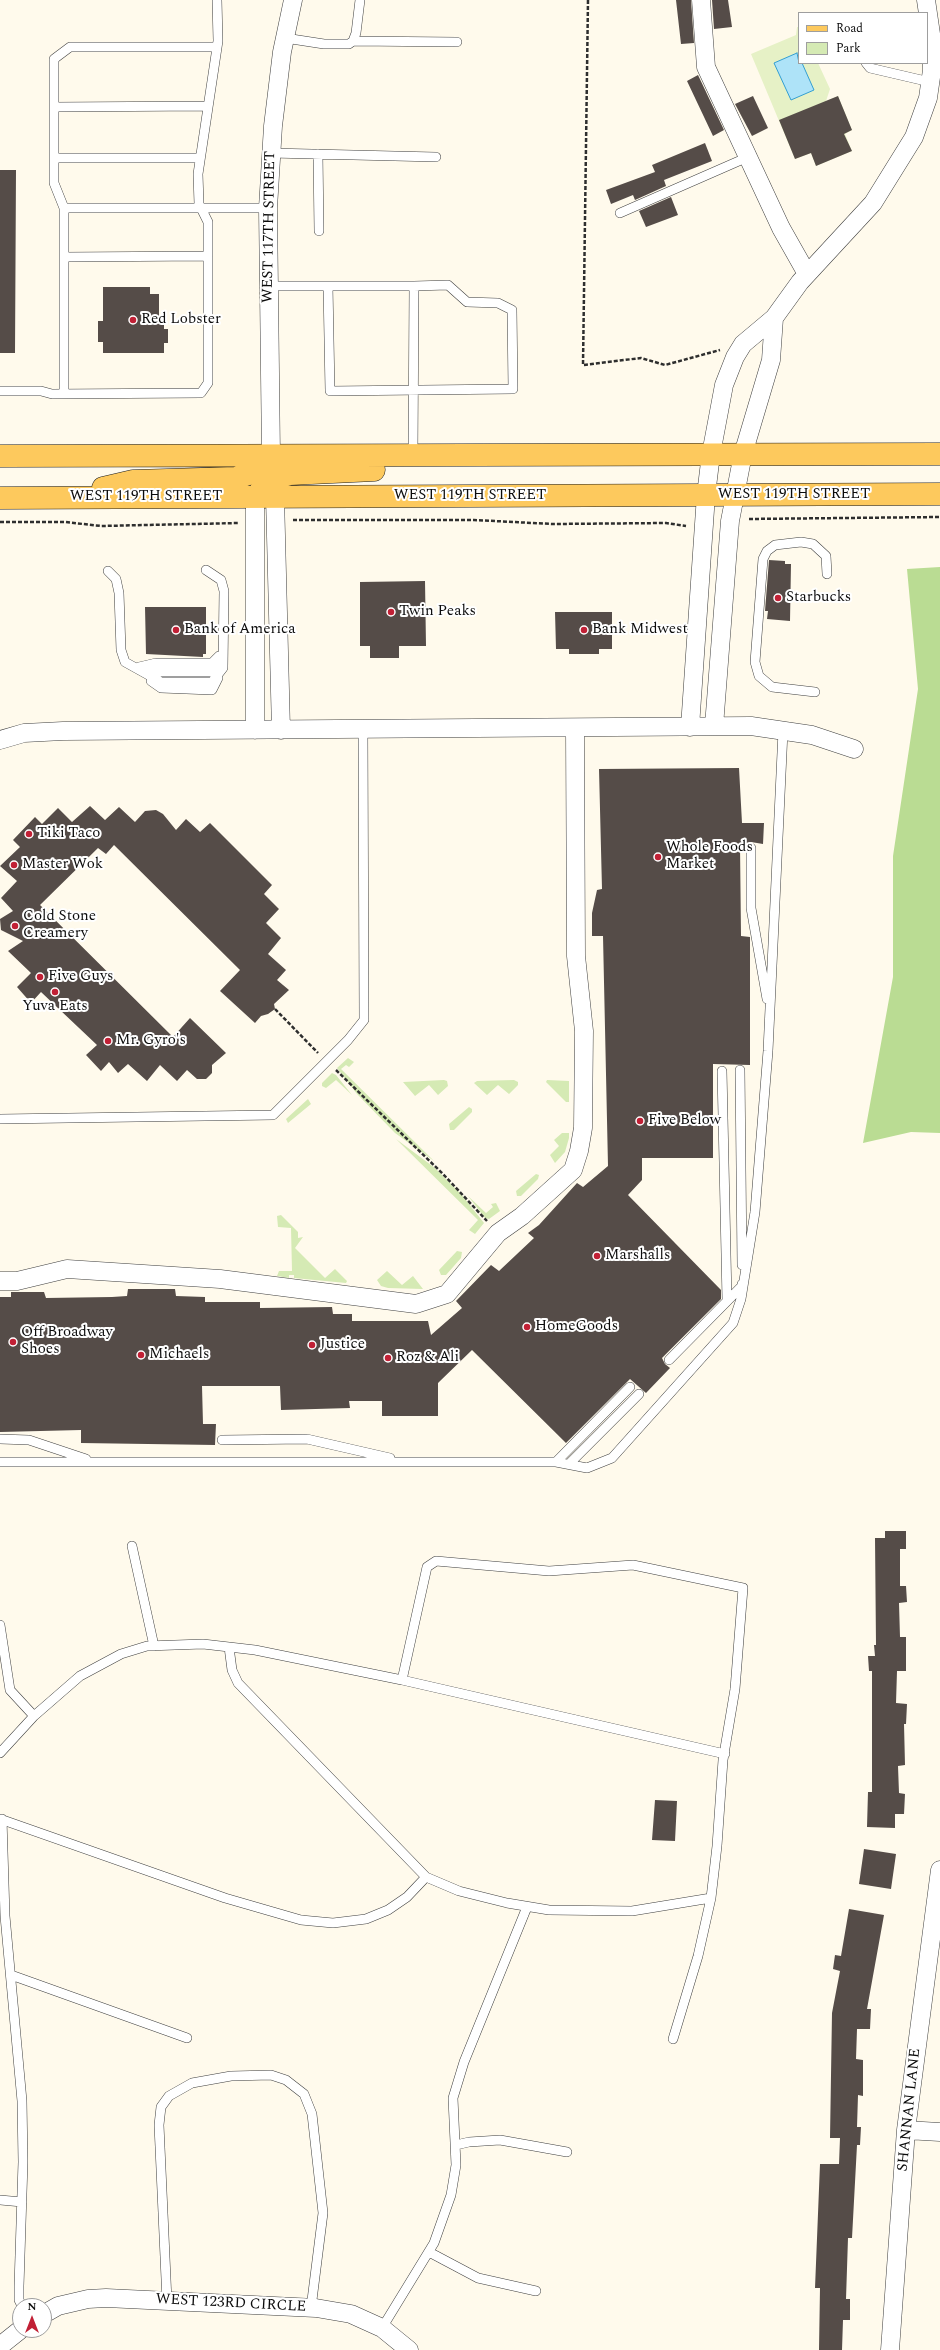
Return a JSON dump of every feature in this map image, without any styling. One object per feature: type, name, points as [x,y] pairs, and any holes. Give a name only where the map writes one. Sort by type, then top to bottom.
[{"type":"main road","name":"WEST 119TH STREET","points":[[0,498],[65,496],[265,497],[706,495],[739,475],[940,454]]},
{"type":"main road","name":"WEST 119TH STREET","points":[[0,456],[516,455],[710,464],[739,475],[940,494]]},
{"type":"main road","points":[[265,497],[273,478],[290,474],[414,468],[516,455]]},
{"type":"main road","points":[[65,496],[133,481],[236,478],[250,475],[264,467],[271,456]]},
{"type":"street","name":"WEST 117TH STREET","points":[[271,456],[268,208],[271,153],[285,38],[293,0]]},
{"type":"street","points":[[701,0],[706,67],[781,228],[807,274]]},
{"type":"street","points":[[926,0],[928,12]]},
{"type":"street","points":[[690,727],[706,495],[724,385],[735,357],[744,344],[774,318],[807,274],[873,203],[896,169],[914,137],[928,98],[934,74],[928,14]]},
{"type":"street","points":[[714,726],[730,521],[739,475],[771,360],[774,318]]},
{"type":"street","points":[[254,730],[265,497]]},
{"type":"street","points":[[265,497],[281,730]]},
{"type":"street","points":[[0,740],[24,733],[62,731],[751,726],[812,735],[854,749]]},
{"type":"street","points":[[0,1282],[17,1282],[67,1269],[220,1279],[416,1304],[447,1294],[498,1233],[522,1216],[573,1170],[580,1143],[582,1128],[584,1031],[576,956],[575,728]]},
{"type":"street","name":"SHANNAN LANE","points":[[890,2350],[906,2130],[939,1879]]},
{"type":"street","points":[[906,2130],[940,2132]]},
{"type":"street","name":"WEST 123RD CIRCLE","points":[[52,2309],[58,2306],[88,2299],[311,2308],[351,2314],[382,2328],[409,2350]]},
{"type":"street","points":[[0,2346],[12,2336]]},
{"type":"lane","points":[[0,391],[41,391],[52,394],[201,393],[208,383],[208,222],[200,207],[198,174],[217,47],[217,0]]},
{"type":"lane","points":[[353,41],[360,0]]},
{"type":"lane","points":[[285,38],[324,44],[349,44],[353,41],[457,42]]},
{"type":"lane","points":[[64,394],[64,208],[54,183],[54,58],[70,47],[217,47]]},
{"type":"lane","points":[[867,64],[870,68],[934,74]]},
{"type":"lane","points":[[54,107],[208,106]]},
{"type":"lane","points":[[271,153],[436,157]]},
{"type":"lane","points":[[318,154],[319,231]]},
{"type":"lane","points":[[620,213],[748,157]]},
{"type":"lane","points":[[54,158],[200,158]]},
{"type":"lane","points":[[64,208],[268,208]]},
{"type":"lane","points":[[64,256],[208,256]]},
{"type":"lane","points":[[269,286],[448,285],[467,302],[498,303],[512,310],[513,389],[330,391],[328,286]]},
{"type":"lane","points":[[413,456],[414,286]]},
{"type":"lane","points":[[815,692],[772,687],[760,676],[754,662],[763,559],[767,551],[775,545],[801,542],[812,544],[826,556],[827,574]]},
{"type":"lane","points":[[108,571],[116,579],[119,593],[122,656],[125,662],[160,682],[212,682],[223,668],[224,592],[221,580],[206,570]]},
{"type":"lane","points":[[134,668],[156,663],[212,662],[224,651]]},
{"type":"lane","points":[[0,1120],[273,1115],[348,1040],[364,1020],[363,729]]},
{"type":"lane","points":[[669,1360],[742,1286],[755,1212],[770,1017],[783,731]]},
{"type":"lane","points":[[751,848],[751,908],[770,1017]]},
{"type":"lane","points":[[0,1462],[556,1462],[587,1468],[612,1458],[733,1323],[741,1299],[740,1070]]},
{"type":"lane","points":[[722,1071],[727,1300]]},
{"type":"lane","points":[[556,1462],[630,1386]]},
{"type":"lane","points":[[570,1464],[639,1394]]},
{"type":"lane","points":[[222,1440],[307,1439],[408,1462]]},
{"type":"lane","points":[[0,1440],[29,1440],[94,1462]]},
{"type":"lane","points":[[132,1546],[154,1646]]},
{"type":"lane","points":[[402,1680],[427,1567],[436,1561],[549,1571],[633,1566],[743,1588],[735,1689],[725,1754],[711,1898],[698,1956],[673,2039]]},
{"type":"lane","points":[[0,1625],[10,1690],[34,1716]]},
{"type":"lane","points":[[0,1753],[34,1716],[80,1676],[121,1654],[154,1646],[203,1644],[254,1650],[402,1680],[725,1754]]},
{"type":"lane","points":[[229,1647],[232,1670],[238,1683],[426,1877],[459,1891],[527,1907],[549,1910],[632,1911],[711,1898]]},
{"type":"lane","points":[[19,2298],[22,2202],[22,2101],[5,1908],[1,1819],[225,1898],[301,1920],[333,1923],[366,1919],[388,1910],[407,1897],[426,1877]]},
{"type":"lane","points":[[382,2328],[429,2252],[451,2195],[456,2165],[453,2098],[464,2062],[527,1907]]},
{"type":"lane","points":[[11,1975],[187,2038]]},
{"type":"lane","points":[[167,2301],[159,2125],[161,2107],[169,2096],[192,2083],[231,2076],[271,2074],[286,2080],[304,2094],[312,2114],[323,2214],[311,2308]]},
{"type":"lane","points":[[456,2145],[469,2142],[500,2140],[567,2152]]},
{"type":"lane","points":[[0,2200],[22,2202]]},
{"type":"lane","points":[[429,2252],[478,2278],[536,2291]]},
{"type":"path","points":[[588,0],[583,365],[641,358],[665,365],[744,344]]},
{"type":"path","points":[[744,519],[940,517]]},
{"type":"path","points":[[286,520],[474,520],[553,524],[666,523],[689,526]]},
{"type":"path","points":[[0,522],[64,522],[101,526],[233,524]]},
{"type":"path","points":[[275,1009],[326,1062],[443,1174],[498,1233]]},
{"type":"green space","points":[[798,27],[798,64],[818,64],[830,89],[826,101],[838,96],[852,130],[845,134],[852,151],[816,166],[811,153],[795,159],[751,54],[796,35]]},
{"type":"green space","points":[[940,567],[940,1133],[911,1132],[863,1143],[893,977],[893,856],[918,689],[907,569]]},
{"type":"green space","points":[[348,1058],[354,1062],[349,1067],[346,1065],[341,1069],[434,1161],[395,1133],[357,1094],[337,1068]]},
{"type":"green space","points":[[332,1073],[336,1075],[352,1095],[336,1080],[326,1088],[322,1086],[322,1083]]},
{"type":"green space","points":[[514,1080],[518,1082],[518,1085],[509,1094],[498,1085],[487,1095],[474,1083],[477,1081]]},
{"type":"green space","points":[[547,1080],[569,1081],[569,1102],[566,1102],[546,1082]]},
{"type":"green space","points":[[447,1081],[448,1086],[438,1095],[429,1085],[415,1096],[403,1082]]},
{"type":"green space","points":[[308,1099],[311,1104],[288,1123],[286,1119]]},
{"type":"green space","points":[[469,1107],[472,1109],[472,1112],[454,1130],[450,1130],[449,1124]]},
{"type":"green space","points":[[562,1133],[569,1133],[569,1138],[565,1152],[555,1163],[550,1155],[559,1146],[554,1140]]},
{"type":"green space","points":[[396,1139],[435,1168],[461,1194],[484,1223],[475,1234],[469,1230],[478,1220]]},
{"type":"green space","points":[[536,1174],[539,1175],[538,1179],[521,1196],[517,1196],[516,1191]]},
{"type":"green space","points":[[468,1196],[486,1213],[493,1207],[491,1204],[496,1203],[500,1211],[489,1219],[485,1218]]},
{"type":"green space","points":[[281,1215],[298,1232],[298,1238],[303,1237],[295,1248],[325,1278],[335,1269],[347,1281],[346,1283],[294,1278],[294,1275],[289,1275],[289,1278],[277,1276],[279,1271],[292,1271],[291,1228],[278,1227],[277,1216]]},
{"type":"green space","points":[[457,1251],[462,1252],[461,1258],[446,1275],[441,1275],[439,1270]]},
{"type":"green space","points":[[387,1271],[402,1285],[413,1276],[423,1289],[388,1288],[381,1286],[377,1280]]},
{"type":"water","points":[[797,53],[798,64],[802,64],[814,90],[791,100],[774,63]]},
{"type":"building","points":[[676,0],[691,0],[694,43],[681,44]]},
{"type":"building","points":[[712,0],[728,0],[732,27],[714,29]]},
{"type":"building","points":[[698,75],[724,130],[713,136],[687,81]]},
{"type":"building","points":[[753,96],[768,128],[752,136],[735,104]]},
{"type":"building","points":[[838,96],[852,130],[844,134],[852,151],[816,166],[811,153],[795,159],[779,120]]},
{"type":"building","points":[[705,143],[712,161],[664,180],[666,186],[635,200],[633,195],[611,204],[606,190],[655,172],[652,165]]},
{"type":"building","points":[[0,170],[16,170],[15,353],[0,353]]},
{"type":"building","points":[[671,197],[678,215],[646,227],[639,211]]},
{"type":"building","name":"Red Lobster","points":[[103,287],[150,287],[150,294],[159,294],[159,319],[164,319],[164,329],[168,329],[168,343],[164,343],[164,353],[103,353],[103,342],[98,342],[98,321],[103,321]]},
{"type":"building","name":"Starbucks","points":[[769,560],[785,561],[785,564],[791,564],[790,621],[767,619],[768,611],[765,611]]},
{"type":"building","points":[[425,581],[426,646],[399,646],[399,658],[370,658],[370,646],[360,646],[360,582]]},
{"type":"building","name":"Bank of America","points":[[145,607],[206,607],[206,654],[203,654],[203,657],[146,654]]},
{"type":"building","name":"Bank Midwest","points":[[555,612],[612,612],[612,649],[599,649],[599,654],[569,654],[569,649],[556,649]]},
{"type":"building","points":[[739,768],[742,823],[764,823],[763,844],[751,842],[740,845],[741,936],[750,937],[750,1065],[713,1064],[713,1158],[642,1158],[642,1180],[628,1195],[721,1290],[721,1299],[662,1358],[665,1364],[670,1368],[646,1393],[630,1379],[566,1443],[472,1350],[438,1383],[438,1416],[382,1416],[382,1401],[349,1401],[350,1408],[281,1410],[280,1386],[202,1386],[203,1424],[216,1424],[215,1445],[81,1443],[81,1430],[0,1432],[0,1297],[11,1297],[11,1292],[44,1292],[46,1298],[112,1297],[127,1296],[128,1289],[175,1289],[176,1296],[205,1297],[205,1302],[260,1302],[260,1308],[332,1307],[333,1314],[352,1314],[352,1321],[428,1321],[431,1335],[462,1308],[456,1301],[491,1265],[499,1271],[534,1238],[528,1233],[539,1225],[577,1183],[583,1187],[608,1166],[603,936],[592,936],[592,913],[597,890],[602,889],[599,769]]},
{"type":"building","points":[[90,806],[105,820],[119,807],[135,822],[145,811],[156,810],[163,814],[176,830],[186,819],[200,832],[210,823],[272,885],[264,894],[279,909],[266,923],[281,938],[268,954],[286,970],[277,980],[289,990],[274,1004],[275,1009],[268,1014],[261,1016],[255,1023],[220,991],[240,970],[114,845],[106,854],[98,848],[40,905],[173,1037],[190,1018],[226,1053],[212,1065],[212,1073],[206,1079],[197,1079],[187,1070],[177,1081],[160,1065],[147,1081],[128,1064],[118,1073],[109,1062],[101,1071],[86,1055],[97,1045],[41,992],[31,1003],[17,987],[31,973],[8,951],[23,941],[1,930],[0,919],[13,911],[1,898],[17,881],[0,866],[20,847],[13,840],[35,817],[42,824],[58,808],[72,822]]},
{"type":"building","points":[[885,1531],[906,1531],[906,1549],[900,1549],[900,1586],[906,1586],[907,1602],[899,1603],[900,1637],[906,1637],[906,1671],[897,1671],[896,1703],[907,1704],[906,1724],[904,1724],[905,1765],[898,1766],[899,1793],[905,1794],[904,1814],[895,1814],[895,1828],[867,1827],[868,1792],[872,1792],[872,1671],[869,1671],[868,1656],[875,1656],[874,1645],[876,1645],[875,1538],[885,1538]]},
{"type":"building","points":[[655,1800],[677,1801],[675,1841],[652,1840]]},
{"type":"building","points":[[864,1849],[896,1854],[891,1889],[859,1884]]},
{"type":"building","points":[[849,1909],[884,1915],[867,2009],[871,2009],[870,2029],[857,2029],[856,2059],[863,2060],[863,2096],[858,2095],[857,2127],[861,2127],[860,2145],[857,2145],[852,2238],[848,2238],[846,2299],[850,2299],[850,2320],[843,2320],[842,2350],[819,2350],[820,2288],[815,2288],[820,2164],[839,2164],[840,2138],[830,2138],[832,2013],[840,1971],[833,1969],[835,1955],[841,1956]]},
{"type":"place","name":"Red Lobster","points":[[133,320]]},
{"type":"place","name":"Starbucks","points":[[778,598]]},
{"type":"place","name":"Twin Peaks","points":[[391,612]]},
{"type":"place","name":"Bank of America","points":[[176,630]]},
{"type":"place","name":"Bank Midwest","points":[[584,630]]},
{"type":"place","name":"Tiki Taco","points":[[29,834]]},
{"type":"place","name":"Whole Foods Market","points":[[658,857]]},
{"type":"place","name":"Master Wok","points":[[14,865]]},
{"type":"place","name":"Cold Stone Creamery","points":[[15,926]]},
{"type":"place","name":"Five Guys","points":[[40,977]]},
{"type":"place","name":"Yuva Eats","points":[[55,992]]},
{"type":"place","name":"Mr. Gyro's","points":[[108,1041]]},
{"type":"place","name":"Five Below","points":[[640,1121]]},
{"type":"place","name":"Marshalls","points":[[597,1256]]},
{"type":"place","name":"HomeGoods","points":[[527,1327]]},
{"type":"place","name":"Off Broadway Shoes","points":[[13,1342]]},
{"type":"place","name":"Justice","points":[[312,1345]]},
{"type":"place","name":"Michaels","points":[[141,1355]]},
{"type":"place","name":"Roz & Ali","points":[[388,1358]]}]
